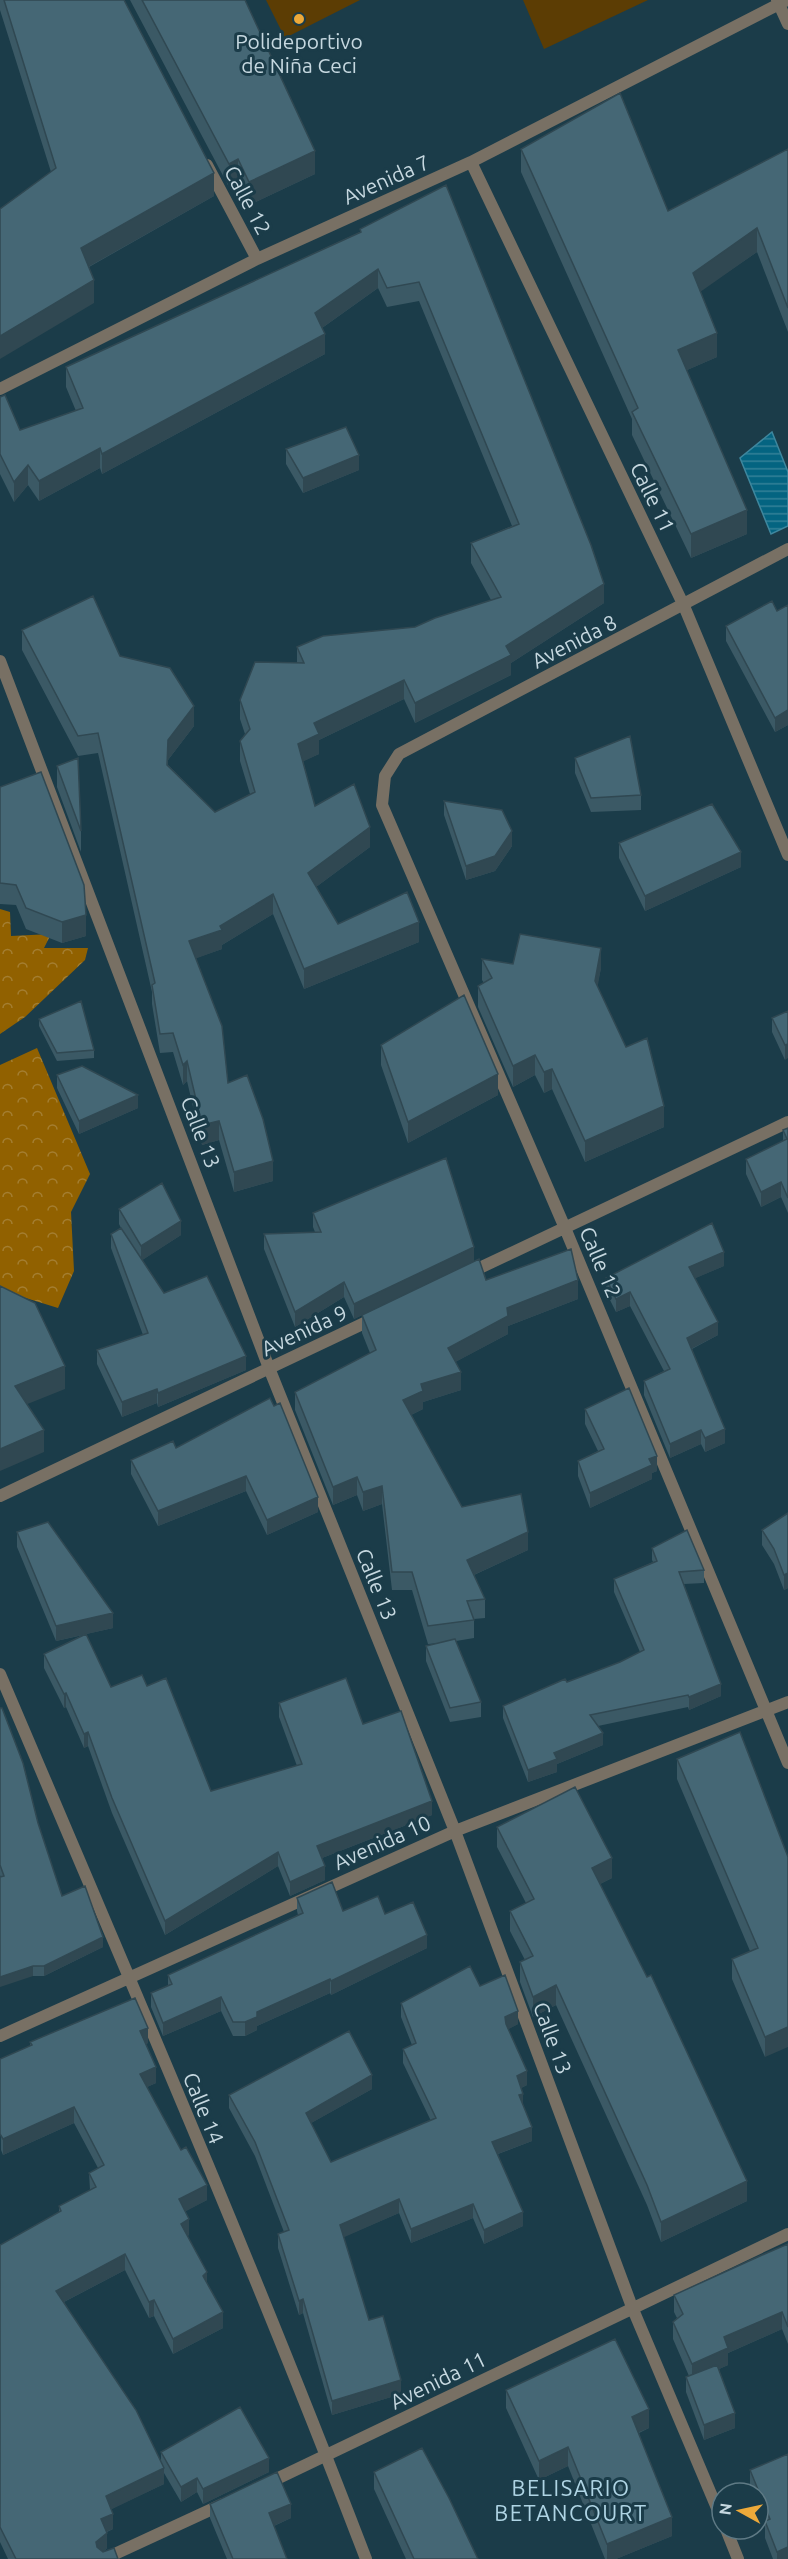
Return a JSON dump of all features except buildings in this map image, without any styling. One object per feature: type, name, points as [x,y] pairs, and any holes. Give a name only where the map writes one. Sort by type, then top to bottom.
[{"type":"street","points":[[781,1],[788,24]]},
{"type":"street","name":"Avenida 7","points":[[0,389],[257,259],[471,162],[781,1]]},
{"type":"street","name":"Calle 12","points":[[202,155],[257,259]]},
{"type":"street","name":"Calle 11","points":[[471,162],[684,606],[788,855]]},
{"type":"street","name":"Avenida 8","points":[[385,776],[399,754],[684,606],[788,549]]},
{"type":"street","name":"Calle 13","points":[[0,661],[269,1368],[455,1831],[632,2307],[710,2492]]},
{"type":"street","name":"Calle 12","points":[[385,776],[382,805],[566,1228],[788,1762]]},
{"type":"street","points":[[460,1278],[788,1122]]},
{"type":"street","name":"Avenida 9","points":[[0,1496],[386,1313]]},
{"type":"street","name":"Calle 14","points":[[0,1674],[327,2456],[366,2559]]},
{"type":"street","name":"Avenida 10","points":[[0,2036],[455,1831],[788,1702]]},
{"type":"street","name":"Avenida 11","points":[[253,2491],[788,2234]]},
{"type":"street","points":[[104,2559],[231,2500]]},
{"type":"street","points":[[731,2541],[738,2559]]},
{"type":"shaded area","name":"Polideportivo de Niña Ceci","points":[[266,0],[360,0],[285,38]]},
{"type":"shaded area","points":[[523,0],[648,0],[544,49]]},
{"type":"green space","points":[[0,909],[10,912],[11,936],[51,934],[44,948],[88,948],[85,960],[25,1017],[0,1034]]},
{"type":"green space","points":[[37,1048],[90,1174],[71,1212],[74,1271],[58,1308],[0,1290],[0,1065]]},
{"type":"water","points":[[772,432],[788,472],[788,526],[771,534],[740,458]]},
{"type":"place","name":"Polideportivo de Niña Ceci","points":[[299,19]]},
{"type":"district","name":"BELISARIO BETANCOURT","points":[[571,2500]]}]
